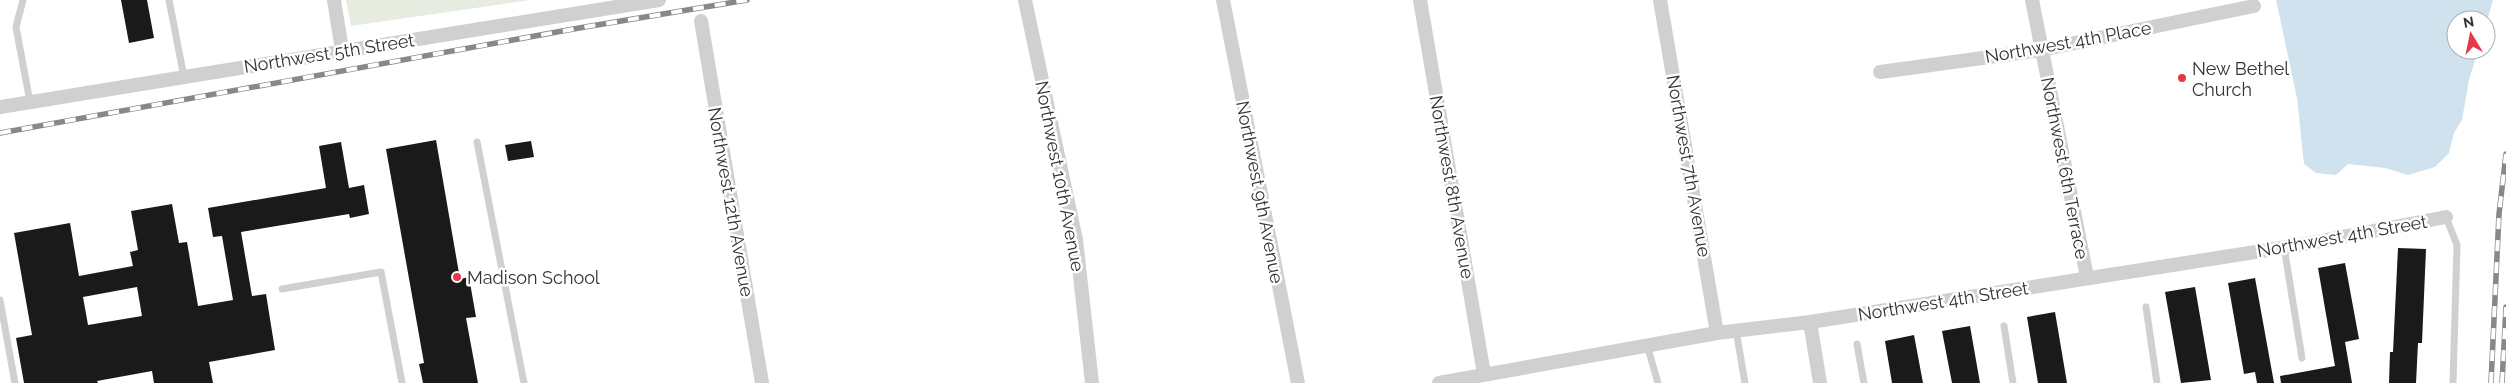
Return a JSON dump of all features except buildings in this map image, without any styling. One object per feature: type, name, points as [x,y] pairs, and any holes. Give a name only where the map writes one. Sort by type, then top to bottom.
[{"type":"street","points":[[334,0],[342,50]]},
{"type":"street","name":"Northwest 5th Street","points":[[0,107],[659,0]]},
{"type":"street","name":"Northwest 10th Avenue","points":[[1025,0],[1076,240],[1092,383]]},
{"type":"street","name":"Northwest 9th Avenue","points":[[1223,0],[1298,383]]},
{"type":"street","name":"Northwest 8th Avenue","points":[[1420,0],[1484,374]]},
{"type":"street","name":"Northwest 7th Avenue","points":[[1660,0],[1717,332]]},
{"type":"street","name":"Northwest 6th Terrace","points":[[2032,0],[2086,277]]},
{"type":"street","name":"Northwest 4th Place","points":[[1880,72],[2041,50],[2254,6]]},
{"type":"street","name":"Northwest 12th Avenue","points":[[700,21],[762,383]]},
{"type":"street","name":"Northwest 4th Street","points":[[1439,383],[1717,332],[1810,322],[2086,277],[2284,248],[2446,217]]},
{"type":"street","points":[[1810,322],[1820,383]]},
{"type":"lane","points":[[23,0],[16,27],[30,102]]},
{"type":"lane","points":[[169,0],[184,77]]},
{"type":"lane","points":[[477,142],[524,383]]},
{"type":"lane","points":[[2446,217],[2457,245],[2453,383]]},
{"type":"lane","points":[[2284,248],[2302,358]]},
{"type":"lane","points":[[282,289],[381,272],[402,383]]},
{"type":"lane","points":[[0,300],[15,383]]},
{"type":"lane","points":[[2146,307],[2157,383]]},
{"type":"lane","points":[[2004,326],[2013,383]]},
{"type":"lane","points":[[1736,330],[1745,383]]},
{"type":"lane","points":[[1857,344],[1864,383]]},
{"type":"lane","points":[[1647,345],[1658,383]]},
{"type":"shaded area","points":[[346,0],[531,0],[351,26]]},
{"type":"water","points":[[2276,0],[2493,0],[2490,10],[2446,10],[2446,60],[2475,60],[2469,80],[2462,120],[2454,133],[2449,153],[2435,167],[2408,175],[2385,168],[2348,164],[2336,175],[2316,173],[2304,164],[2297,98]]},
{"type":"railway","points":[[0,133],[579,28],[747,0]]},
{"type":"railway","points":[[2491,383],[2499,214],[2506,154]]},
{"type":"railway","points":[[2502,383],[2506,307]]},
{"type":"place","name":"New Bethel Church","points":[[2182,78]]},
{"type":"place","name":"Madison School","points":[[457,277]]}]
